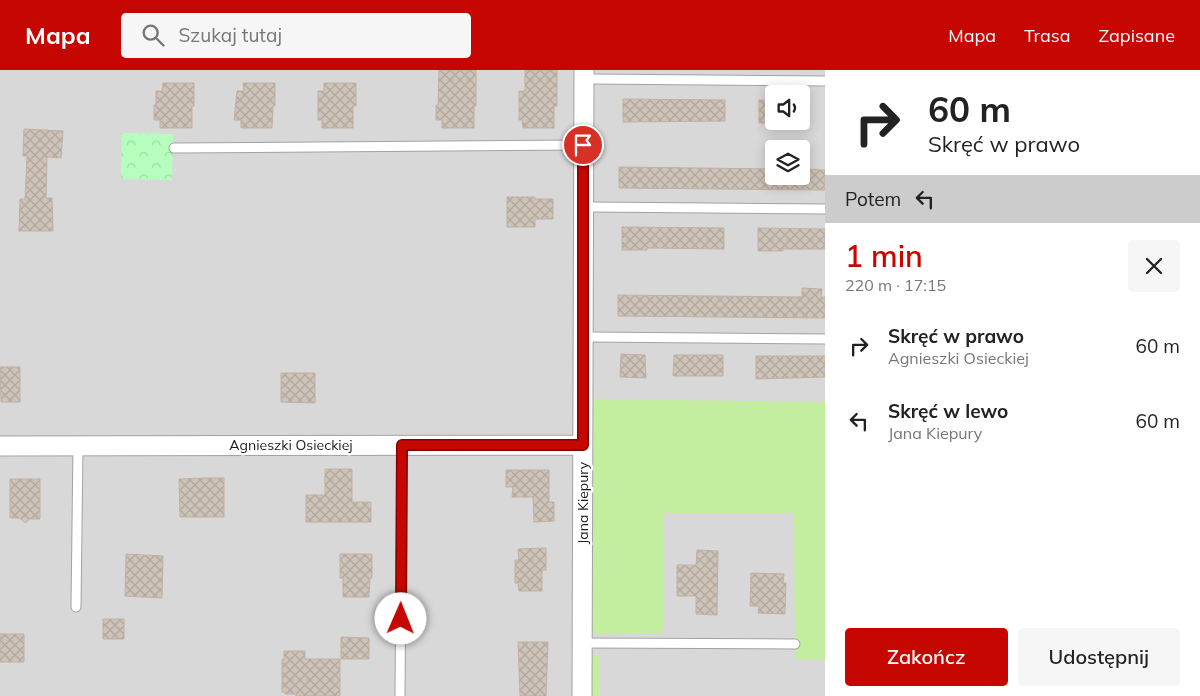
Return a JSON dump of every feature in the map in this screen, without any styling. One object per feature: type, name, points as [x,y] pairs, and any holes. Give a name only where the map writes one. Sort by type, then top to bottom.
[{"type":"street","name":"Jana Kiepury","points":[[582,696],[583,145],[588,74]]},
{"type":"street","name":"Agnieszki Osieckiej","points":[[0,446],[583,445]]},
{"type":"lane","points":[[588,74],[825,81]]},
{"type":"lane","points":[[174,148],[583,145]]},
{"type":"lane","points":[[593,208],[825,210]]},
{"type":"lane","points":[[591,337],[825,340]]},
{"type":"lane","points":[[400,696],[402,445]]},
{"type":"lane","points":[[76,607],[78,446]]},
{"type":"lane","points":[[582,643],[795,644]]},
{"type":"shaded area","points":[[0,70],[825,70],[825,696],[0,696]]},
{"type":"green space","points":[[122,133],[173,134],[172,180],[121,179]]},
{"type":"green space","points":[[592,399],[825,402],[825,660],[795,659],[794,513],[664,513],[664,633],[597,634],[590,631]]},
{"type":"green space","points":[[591,656],[600,656],[599,696],[591,696]]},
{"type":"building","points":[[439,70],[476,70],[474,128],[442,128],[442,120],[436,120]]},
{"type":"building","points":[[525,70],[557,70],[557,106],[554,106],[554,128],[523,128],[522,120],[519,120],[519,91],[525,91]]},
{"type":"building","points":[[163,83],[194,83],[192,128],[160,128],[160,120],[154,120],[156,91],[162,91]]},
{"type":"building","points":[[243,83],[275,83],[275,106],[273,106],[272,128],[241,128],[241,120],[234,120],[237,91],[244,91]]},
{"type":"building","points":[[324,83],[356,83],[356,106],[353,106],[353,128],[322,128],[322,120],[318,120],[318,91],[324,91]]},
{"type":"building","points":[[623,99],[725,100],[725,121],[623,122]]},
{"type":"building","points":[[759,100],[765,100],[765,123],[759,123]]},
{"type":"building","points":[[24,129],[63,131],[61,158],[47,157],[46,198],[52,198],[53,231],[19,231],[20,199],[25,199],[27,156],[23,156]]},
{"type":"building","points":[[619,167],[765,169],[765,185],[810,185],[810,169],[825,170],[825,190],[619,188]]},
{"type":"building","points":[[507,197],[553,199],[553,219],[535,219],[535,227],[507,227]]},
{"type":"building","points":[[622,227],[724,228],[724,249],[647,248],[647,250],[622,250]]},
{"type":"building","points":[[758,228],[825,229],[825,249],[758,251]]},
{"type":"building","points":[[802,288],[822,289],[821,297],[825,297],[825,318],[618,316],[618,295],[802,297]]},
{"type":"building","points":[[621,354],[645,355],[646,378],[620,377]]},
{"type":"building","points":[[674,355],[723,355],[723,376],[673,376]]},
{"type":"building","points":[[756,356],[825,356],[825,377],[756,379]]},
{"type":"building","points":[[0,367],[20,367],[20,402],[1,402]]},
{"type":"building","points":[[281,373],[315,373],[315,403],[281,402]]},
{"type":"building","points":[[325,469],[352,469],[352,502],[371,502],[371,522],[306,522],[306,495],[325,495]]},
{"type":"building","points":[[506,470],[549,470],[549,502],[554,502],[554,521],[534,522],[533,497],[512,497],[513,487],[506,487]]},
{"type":"building","points":[[224,478],[224,517],[180,517],[179,479]]},
{"type":"building","points":[[10,479],[40,479],[40,519],[30,519],[25,523],[20,518],[10,518]]},
{"type":"building","points":[[546,548],[546,570],[542,570],[542,591],[519,591],[518,583],[515,583],[515,560],[519,560],[518,549]]},
{"type":"building","points":[[697,550],[718,551],[717,615],[696,614],[696,596],[677,596],[677,565],[696,565]]},
{"type":"building","points":[[126,554],[163,556],[162,598],[125,596]]},
{"type":"building","points":[[340,554],[372,554],[372,578],[370,578],[369,597],[343,597],[343,578],[340,578]]},
{"type":"building","points":[[751,573],[784,574],[783,583],[786,583],[785,614],[758,613],[759,606],[750,606]]},
{"type":"building","points":[[103,619],[124,619],[124,639],[103,639]]},
{"type":"building","points":[[0,634],[24,634],[24,662],[0,662]]},
{"type":"building","points":[[341,637],[369,638],[369,659],[341,659]]},
{"type":"building","points":[[518,642],[548,642],[546,696],[520,696]]},
{"type":"building","points":[[284,651],[305,651],[305,659],[340,659],[340,696],[296,696],[296,694],[285,694],[285,692],[282,692],[282,659],[284,659]]},
{"type":"route","points":[[401,619],[402,445],[583,445],[583,145]]}]
